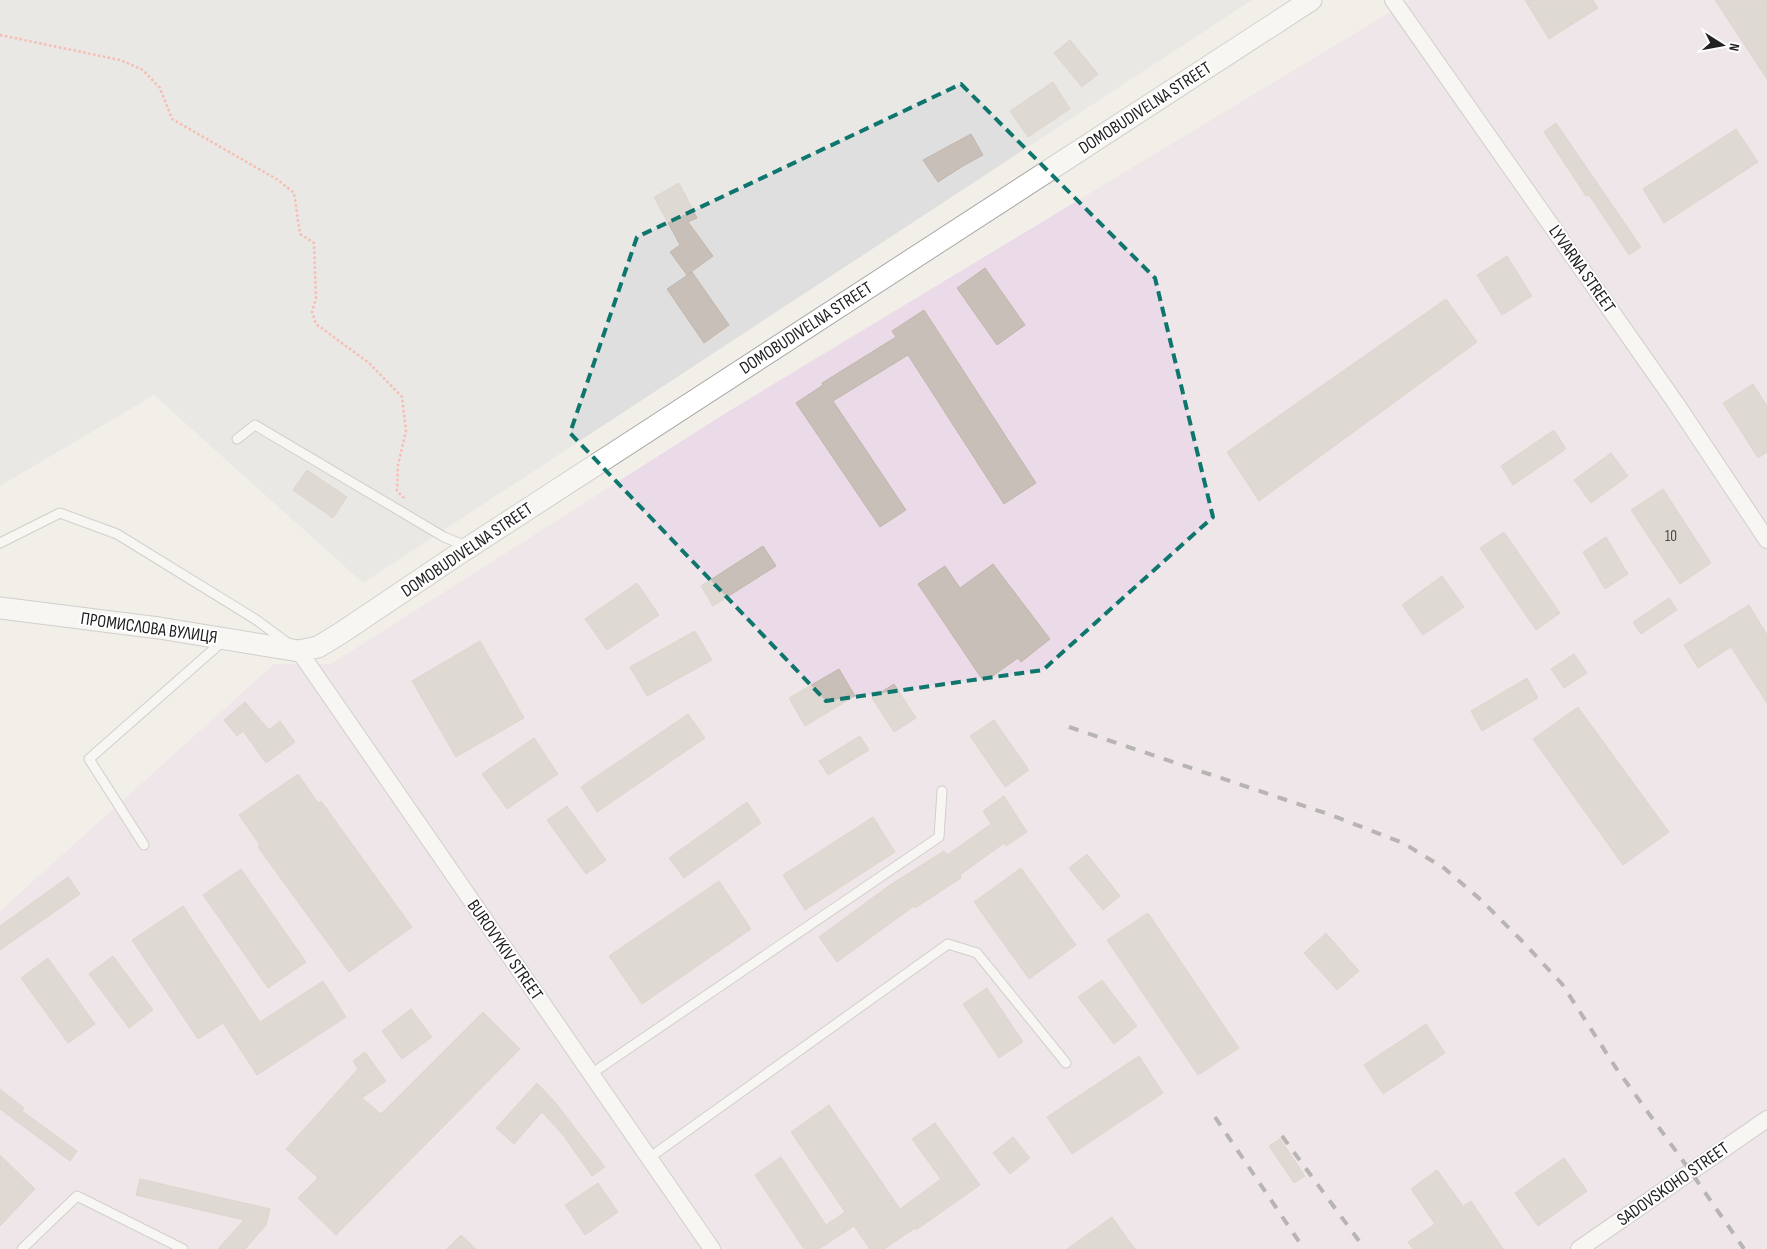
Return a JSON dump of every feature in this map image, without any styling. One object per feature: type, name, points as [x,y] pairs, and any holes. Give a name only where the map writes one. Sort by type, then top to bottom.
[{"type":"street","name":"DOMOBUDIVELNA STREET","points":[[299,651],[318,647],[341,634],[469,547],[1311,0]]},
{"type":"street","name":"LYVARNA STREET","points":[[1393,0],[1675,402],[1767,540]]},
{"type":"street","name":"ПРОМИСЛОВА ВУЛИЦЯ","points":[[0,608],[159,628],[299,651]]},
{"type":"street","name":"BUROVYKIV STREET","points":[[299,651],[712,1249]]},
{"type":"street","name":"SADOVSKOHO STREET","points":[[1579,1249],[1767,1119]]},
{"type":"lane","points":[[237,439],[255,424],[444,537],[469,547]]},
{"type":"lane","points":[[0,543],[60,513],[117,534],[255,619],[299,651]]},
{"type":"lane","points":[[144,845],[89,759],[225,639]]},
{"type":"lane","points":[[591,1074],[938,837],[942,791]]},
{"type":"lane","points":[[649,1158],[948,944],[978,953],[1066,1063]]},
{"type":"lane","points":[[22,1249],[77,1196],[183,1249]]},
{"type":"path","points":[[0,35],[120,60],[143,70],[160,88],[172,119],[278,180],[294,193],[300,234],[314,244],[316,298],[312,312],[316,324],[369,363],[402,397],[406,431],[398,465],[397,491],[410,505]]},
{"type":"highlighted area","points":[[961,84],[1155,278],[1213,517],[1043,670],[826,701],[570,433],[637,237]]},
{"type":"shaded area","points":[[0,0],[1252,0],[363,583],[154,395],[0,486]]},
{"type":"shaded area","points":[[1410,0],[1767,0],[1767,1249],[0,1249],[0,911],[274,664],[331,664],[729,411]]},
{"type":"building","points":[[1525,0],[1593,0],[1598,8],[1549,39]]},
{"type":"building","points":[[1715,0],[1767,0],[1767,79]]},
{"type":"building","points":[[1070,40],[1098,74],[1082,87],[1054,53]]},
{"type":"building","points":[[1053,82],[1070,109],[1028,137],[1010,111]]},
{"type":"building","points":[[1556,123],[1641,247],[1629,255],[1589,195],[1586,196],[1544,132]]},
{"type":"building","points":[[1736,129],[1758,162],[1664,223],[1643,189]]},
{"type":"building","points":[[971,134],[983,155],[938,182],[923,160]]},
{"type":"building","points":[[679,183],[697,218],[688,222],[713,256],[687,275],[670,252],[680,245],[654,197]]},
{"type":"building","points":[[1507,256],[1532,296],[1502,315],[1477,275]]},
{"type":"building","points":[[985,268],[1025,325],[997,345],[957,288]]},
{"type":"building","points":[[692,272],[729,325],[704,343],[667,289]]},
{"type":"building","points":[[1446,299],[1477,342],[1259,501],[1227,452]]},
{"type":"building","points":[[924,310],[1036,483],[1004,504],[908,355],[833,401],[906,510],[880,527],[796,403],[823,385],[822,383],[896,337],[892,331]]},
{"type":"building","points":[[1753,384],[1767,406],[1767,452],[1758,458],[1723,403]]},
{"type":"building","points":[[1554,430],[1566,449],[1513,485],[1501,466]]},
{"type":"building","points":[[1611,453],[1628,476],[1591,503],[1574,480]]},
{"type":"building","points":[[307,470],[347,497],[333,518],[293,490]]},
{"type":"building","points":[[1663,489],[1711,563],[1680,584],[1631,510]]},
{"type":"building","points":[[1504,532],[1560,613],[1536,630],[1480,548]]},
{"type":"building","points":[[1606,537],[1628,574],[1605,589],[1583,552]]},
{"type":"building","points":[[763,546],[776,566],[713,606],[701,586]]},
{"type":"building","points":[[993,564],[1050,639],[1021,662],[1018,658],[984,682],[918,584],[945,566],[960,588]]},
{"type":"building","points":[[1442,576],[1464,607],[1423,635],[1402,605]]},
{"type":"building","points":[[637,583],[659,615],[607,650],[585,619]]},
{"type":"building","points":[[1669,598],[1677,610],[1641,634],[1633,622]]},
{"type":"building","points":[[1749,605],[1767,635],[1767,703],[1731,647],[1698,668],[1684,645]]},
{"type":"building","points":[[695,631],[712,660],[647,696],[630,667]]},
{"type":"building","points":[[480,641],[524,718],[456,757],[412,681]]},
{"type":"building","points":[[1574,654],[1587,673],[1564,688],[1551,669]]},
{"type":"building","points":[[839,669],[855,696],[805,726],[789,698]]},
{"type":"building","points":[[1527,678],[1538,698],[1482,731],[1471,711]]},
{"type":"building","points":[[894,684],[916,718],[894,732],[872,698]]},
{"type":"building","points":[[245,702],[269,730],[280,721],[295,742],[266,763],[243,731],[237,736],[224,720]]},
{"type":"building","points":[[1578,707],[1669,832],[1623,865],[1533,739]]},
{"type":"building","points":[[688,714],[705,738],[597,812],[581,787]]},
{"type":"building","points":[[994,720],[1029,770],[1005,787],[970,736]]},
{"type":"building","points":[[860,736],[869,750],[828,775],[819,761]]},
{"type":"building","points":[[534,738],[558,774],[507,809],[482,774]]},
{"type":"building","points":[[298,774],[318,803],[321,801],[412,927],[349,972],[258,847],[260,845],[239,815]]},
{"type":"building","points":[[1004,796],[1027,832],[1006,846],[1004,843],[960,875],[961,878],[915,908],[914,906],[837,962],[819,937],[890,885],[944,851],[947,855],[991,824],[983,811]]},
{"type":"building","points":[[747,802],[761,823],[684,878],[669,858]]},
{"type":"building","points":[[567,806],[606,860],[586,874],[547,820]]},
{"type":"building","points":[[873,817],[895,852],[805,910],[783,875]]},
{"type":"building","points":[[1087,854],[1120,896],[1103,910],[1069,868]]},
{"type":"building","points":[[1021,868],[1076,945],[1029,979],[974,902]]},
{"type":"building","points":[[241,869],[306,962],[268,988],[203,895]]},
{"type":"building","points":[[68,877],[80,894],[0,950],[0,926]]},
{"type":"building","points":[[719,881],[751,929],[642,1004],[609,956]]},
{"type":"building","points":[[183,906],[260,1022],[323,981],[346,1017],[257,1075],[223,1023],[198,1039],[132,940]]},
{"type":"building","points":[[1148,913],[1239,1048],[1198,1075],[1107,940]]},
{"type":"building","points":[[1326,933],[1359,971],[1337,990],[1304,953]]},
{"type":"building","points":[[113,956],[153,1010],[129,1028],[89,974]]},
{"type":"building","points":[[48,958],[95,1024],[68,1043],[21,978]]},
{"type":"building","points":[[1102,980],[1137,1026],[1114,1044],[1078,997]]},
{"type":"building","points":[[987,988],[1023,1042],[999,1058],[963,1004]]},
{"type":"building","points":[[411,1009],[432,1037],[402,1059],[382,1031]]},
{"type":"building","points":[[483,1012],[520,1049],[336,1235],[298,1198],[318,1178],[286,1149],[358,1069],[353,1061],[365,1052],[386,1081],[362,1098],[381,1114]]},
{"type":"building","points":[[1426,1024],[1445,1053],[1383,1094],[1364,1065]]},
{"type":"building","points":[[1139,1056],[1163,1093],[1072,1154],[1047,1117]]},
{"type":"building","points":[[537,1083],[555,1102],[605,1167],[592,1176],[563,1135],[542,1112],[514,1144],[496,1128]]},
{"type":"building","points":[[0,1089],[24,1108],[22,1111],[77,1151],[70,1161],[0,1109]]},
{"type":"building","points":[[829,1105],[900,1209],[941,1179],[912,1139],[935,1123],[980,1185],[916,1230],[915,1228],[884,1249],[870,1249],[854,1226],[819,1249],[804,1249],[755,1175],[781,1157],[826,1225],[845,1212],[791,1132]]},
{"type":"building","points":[[1013,1137],[1030,1158],[1010,1174],[993,1153]]},
{"type":"building","points":[[1280,1139],[1305,1176],[1294,1183],[1269,1146]]},
{"type":"building","points":[[0,1155],[35,1189],[0,1226]]},
{"type":"building","points":[[1564,1158],[1587,1191],[1538,1226],[1515,1193]]},
{"type":"building","points":[[1437,1170],[1463,1206],[1471,1201],[1503,1249],[1413,1249],[1408,1242],[1435,1224],[1411,1189]]},
{"type":"building","points":[[140,1179],[270,1209],[266,1225],[245,1249],[218,1249],[244,1220],[136,1195]]},
{"type":"building","points":[[598,1183],[618,1212],[585,1235],[565,1205]]},
{"type":"building","points":[[1112,1217],[1135,1249],[1067,1249]]},
{"type":"building","points":[[461,1235],[476,1249],[447,1249]]},
{"type":"railway","points":[[1069,727],[1331,815],[1403,843],[1444,868],[1481,900],[1562,984],[1616,1068],[1744,1249]]},
{"type":"railway","points":[[1215,1117],[1304,1249]]},
{"type":"railway","points":[[1282,1136],[1365,1249]]}]
